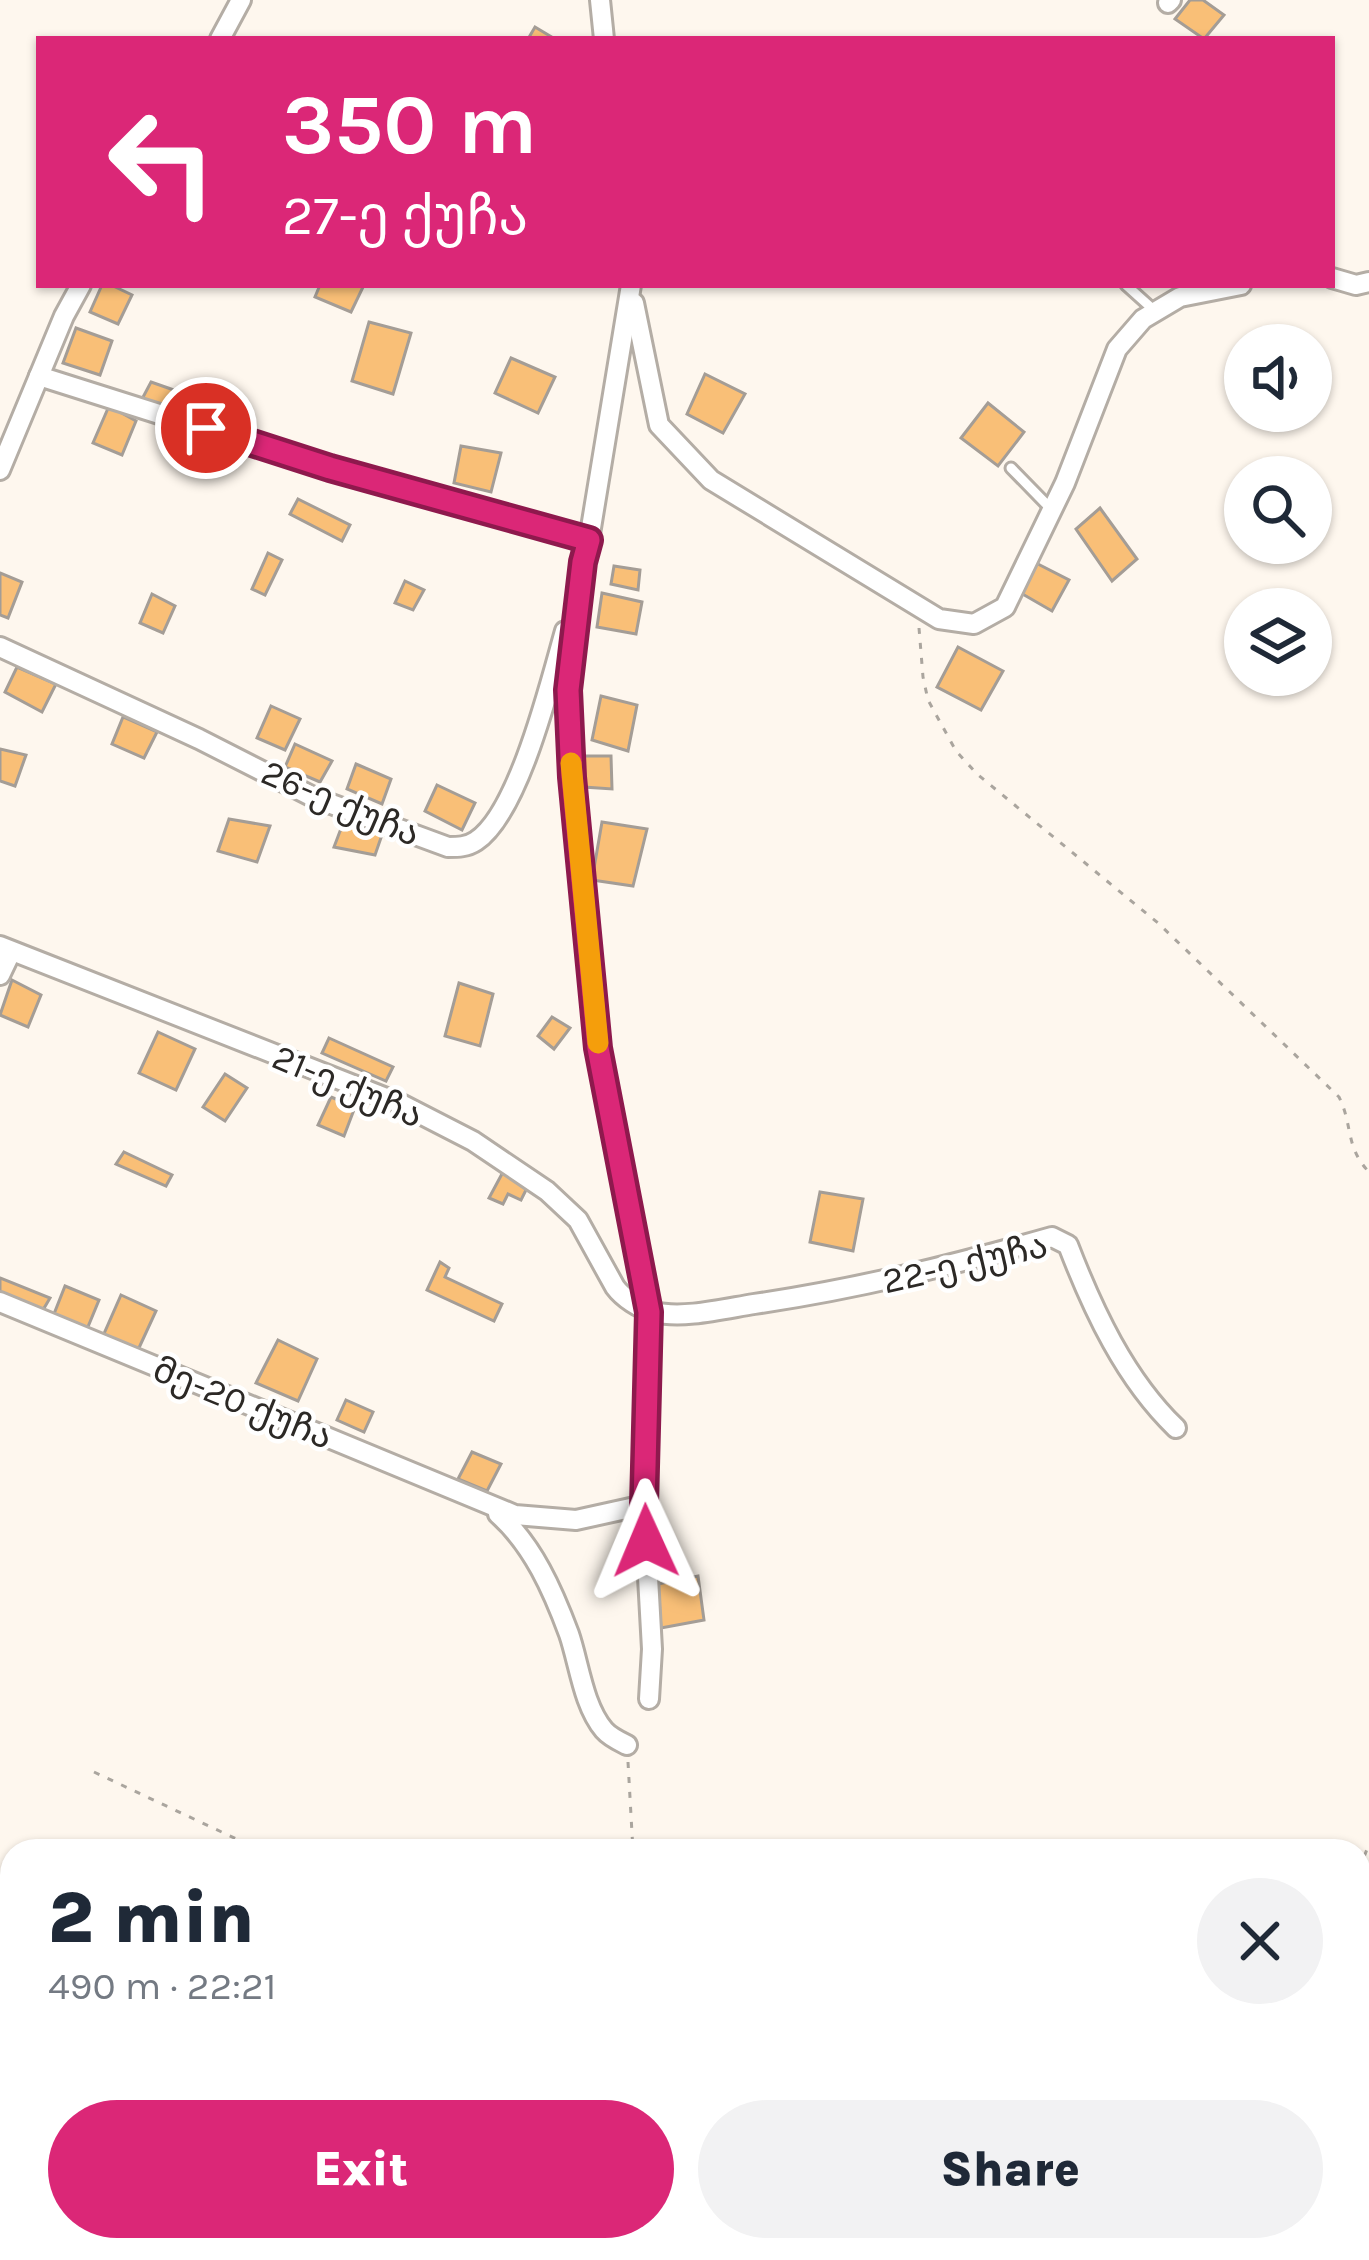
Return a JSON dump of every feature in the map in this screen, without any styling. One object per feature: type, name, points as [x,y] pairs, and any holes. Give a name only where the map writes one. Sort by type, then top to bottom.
[{"type":"street","points":[[222,36],[241,0]]},
{"type":"street","points":[[600,0],[604,36]]},
{"type":"street","points":[[1335,279],[1356,285],[1369,282]]},
{"type":"street","points":[[0,470],[79,288]]},
{"type":"street","points":[[631,289],[659,425],[711,480],[939,620],[974,624],[1005,607],[1065,483],[1117,350],[1143,319],[1180,297],[1226,288]]},
{"type":"street","points":[[631,289],[583,562],[568,690],[598,1048],[649,1312],[644,1505],[652,1649],[649,1699]]},
{"type":"street","points":[[39,376],[330,468],[589,540]]},
{"type":"street","name":"26-ე ქუჩა","points":[[0,647],[315,798],[448,847],[465,847],[479,840],[515,785],[543,714],[583,562]]},
{"type":"street","name":"21-ე ქუჩა","points":[[0,975],[6,949],[399,1103],[473,1141],[548,1191],[578,1220],[615,1288],[649,1312]]},
{"type":"street","name":"22-ე ქუჩა","points":[[649,1312],[715,1310],[827,1293],[1052,1237],[1068,1245],[1094,1305],[1140,1388],[1176,1427]]},
{"type":"street","name":"მე-20 ქუჩა","points":[[0,1302],[514,1515],[576,1520],[644,1505]]},
{"type":"street","name":"მე-20 ქუჩა","points":[[486,1503],[513,1527],[532,1554],[568,1632],[597,1718],[606,1733],[627,1745]]},
{"type":"lane","points":[[1129,288],[1156,312]]},
{"type":"lane","points":[[1011,468],[1052,510]]},
{"type":"path","points":[[913,603],[928,700],[956,751],[997,791],[1158,922],[1339,1096],[1356,1156],[1369,1172]]},
{"type":"path","points":[[627,1745],[632,1839]]},
{"type":"path","points":[[94,1772],[236,1839]]},
{"type":"building","points":[[1190,0],[1203,0],[1224,15],[1206,36],[1175,19]]},
{"type":"building","points":[[535,27],[550,36],[530,36]]},
{"type":"building","points":[[101,288],[117,288],[132,295],[118,324],[90,312]]},
{"type":"building","points":[[319,288],[363,288],[351,312],[315,297]]},
{"type":"building","points":[[369,322],[411,333],[393,394],[352,381]]},
{"type":"building","points":[[76,328],[112,341],[100,375],[63,363]]},
{"type":"building","points":[[511,358],[555,377],[538,413],[495,393]]},
{"type":"building","points":[[705,374],[745,394],[723,433],[687,414]]},
{"type":"building","points":[[151,382],[211,403],[203,423],[141,401]]},
{"type":"building","points":[[988,403],[1024,432],[998,466],[961,438]]},
{"type":"building","points":[[109,406],[136,421],[122,455],[93,443]]},
{"type":"building","points":[[461,446],[501,453],[491,492],[454,483]]},
{"type":"building","points":[[298,499],[350,525],[342,541],[290,514]]},
{"type":"building","points":[[1100,508],[1137,559],[1112,581],[1076,529]]},
{"type":"building","points":[[268,553],[282,560],[265,595],[252,589]]},
{"type":"building","points":[[1034,562],[1069,580],[1052,611],[1019,592]]},
{"type":"building","points":[[614,566],[640,570],[638,590],[611,584]]},
{"type":"building","points":[[0,573],[22,582],[8,618],[0,615]]},
{"type":"building","points":[[405,581],[424,590],[413,610],[395,603]]},
{"type":"building","points":[[602,593],[642,602],[636,634],[597,627]]},
{"type":"building","points":[[152,594],[175,606],[163,633],[140,623]]},
{"type":"building","points":[[958,647],[1003,671],[981,710],[937,687]]},
{"type":"building","points":[[17,667],[56,684],[42,712],[5,692]]},
{"type":"building","points":[[601,696],[637,705],[628,751],[592,740]]},
{"type":"building","points":[[271,706],[300,719],[285,750],[257,738]]},
{"type":"building","points":[[123,717],[157,732],[144,758],[112,744]]},
{"type":"building","points":[[295,744],[332,761],[320,782],[285,767]]},
{"type":"building","points":[[0,749],[26,755],[15,786],[0,781]]},
{"type":"building","points":[[584,756],[611,756],[612,789],[584,787]]},
{"type":"building","points":[[356,764],[391,779],[382,804],[347,789]]},
{"type":"building","points":[[437,785],[475,803],[462,830],[425,811]]},
{"type":"building","points":[[345,818],[384,829],[375,855],[334,847]]},
{"type":"building","points":[[229,819],[270,826],[257,862],[218,851]]},
{"type":"building","points":[[602,822],[647,829],[633,886],[592,880]]},
{"type":"building","points":[[12,980],[41,995],[28,1027],[0,1015]]},
{"type":"building","points":[[459,983],[493,994],[480,1046],[445,1036]]},
{"type":"building","points":[[552,1017],[570,1028],[554,1049],[538,1036]]},
{"type":"building","points":[[158,1032],[195,1049],[176,1090],[139,1073]]},
{"type":"building","points":[[329,1038],[393,1067],[386,1081],[322,1053]]},
{"type":"building","points":[[225,1074],[247,1088],[225,1121],[203,1107]]},
{"type":"building","points":[[331,1097],[355,1107],[344,1136],[318,1125]]},
{"type":"building","points":[[124,1152],[172,1175],[166,1186],[116,1164]]},
{"type":"building","points":[[503,1172],[527,1188],[521,1200],[508,1194],[503,1204],[489,1198]]},
{"type":"building","points":[[820,1192],[863,1199],[853,1251],[810,1242]]},
{"type":"building","points":[[440,1262],[449,1268],[445,1277],[502,1304],[494,1321],[427,1290]]},
{"type":"building","points":[[0,1278],[50,1298],[40,1315],[0,1298]]},
{"type":"building","points":[[65,1286],[99,1300],[85,1334],[52,1319]]},
{"type":"building","points":[[121,1295],[156,1311],[138,1350],[103,1336]]},
{"type":"building","points":[[278,1340],[317,1359],[298,1401],[256,1383]]},
{"type":"building","points":[[346,1400],[373,1412],[364,1432],[337,1420]]},
{"type":"building","points":[[472,1452],[501,1464],[487,1491],[458,1479]]},
{"type":"building","points":[[698,1576],[704,1620],[661,1628],[658,1584]]},
{"type":"slow traffic","points":[[571,763],[598,1043]]},
{"type":"route","points":[[206,428],[589,540],[568,690],[572,777],[598,1048],[649,1312],[646,1541]]}]
